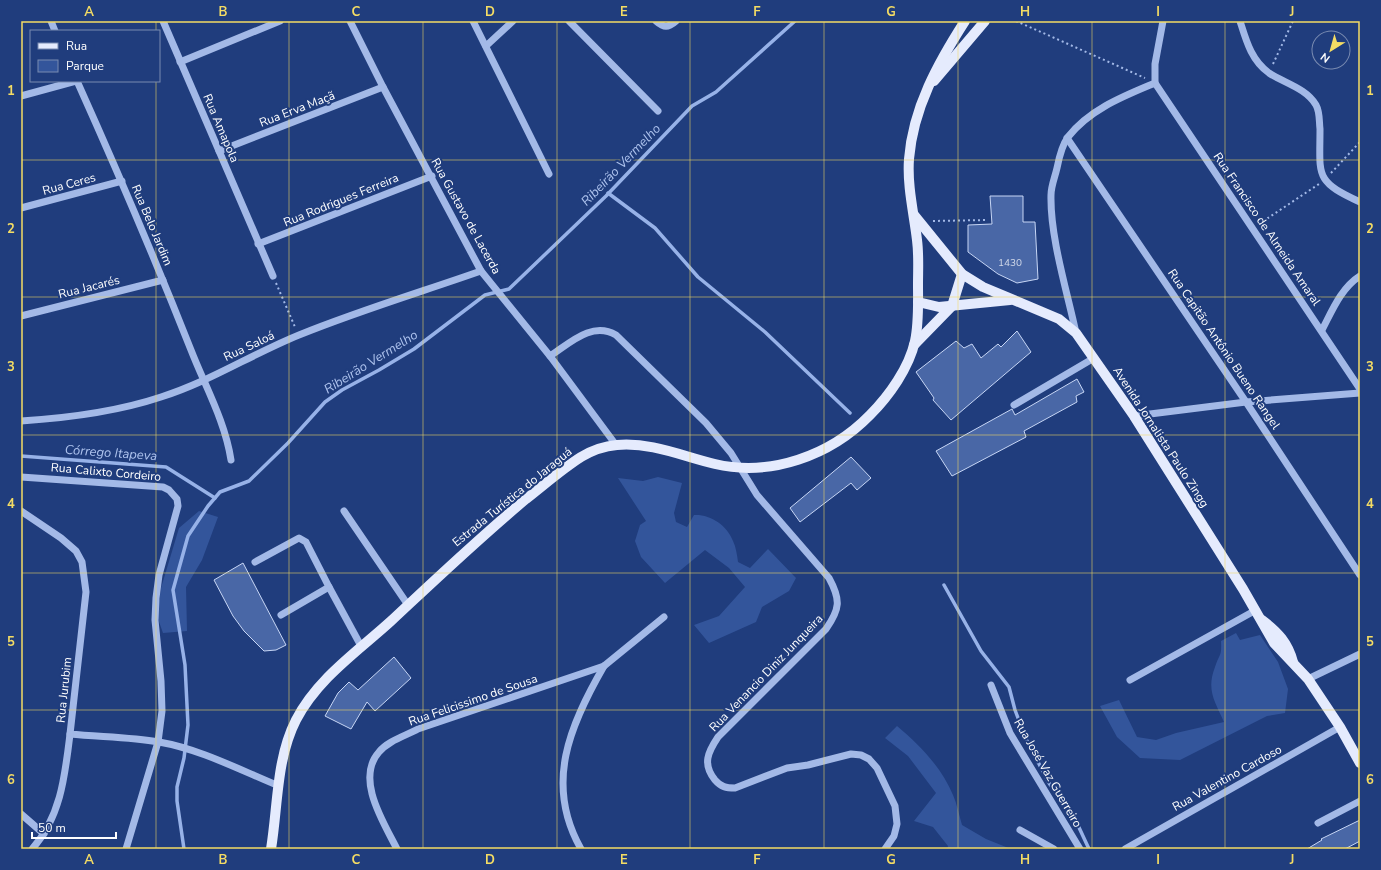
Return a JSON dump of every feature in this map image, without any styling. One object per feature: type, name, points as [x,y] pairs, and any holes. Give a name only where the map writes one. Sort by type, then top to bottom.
[{"type":"main road","name":"Estrada Turística do Jaraguá","points":[[271,849],[284,750],[295,722],[308,700],[331,672],[408,605],[454,562],[552,478],[583,455],[598,449],[616,445],[667,449],[715,464],[741,468],[783,464],[808,457],[843,438],[870,415],[889,393],[906,364],[914,345],[917,330],[917,243],[909,162],[912,134],[927,89],[940,62],[965,21]]},
{"type":"main road","name":"Estrada Turística do Jaraguá","points":[[927,89],[985,21]]},
{"type":"main road","name":"Avenida Jornalista Paulo Zingg","points":[[913,213],[936,244],[962,274],[983,287],[1059,319],[1076,333],[1134,416],[1258,614],[1283,639],[1290,650],[1293,662],[1308,679],[1340,727],[1360,763]]},
{"type":"main road","points":[[917,243],[926,239],[936,244]]},
{"type":"main road","points":[[914,345],[952,306],[962,274]]},
{"type":"main road","name":"Avenida Jornalista Paulo Zingg","points":[[918,302],[939,307],[1012,300]]},
{"type":"street","name":"Rua Amapola","points":[[163,21],[273,276]]},
{"type":"street","points":[[180,62],[280,21]]},
{"type":"street","name":"Rua Gustavo de Lacerda","points":[[350,21],[383,87],[486,278],[550,356],[616,445]]},
{"type":"street","points":[[473,21],[548,174]]},
{"type":"street","points":[[486,46],[513,21]]},
{"type":"street","points":[[569,21],[658,111]]},
{"type":"street","points":[[656,21],[664,27],[668,27],[676,21]]},
{"type":"street","points":[[1076,333],[1052,223],[1051,193],[1059,157],[1067,138],[1082,122],[1119,98],[1155,83],[1155,64],[1163,21]]},
{"type":"street","points":[[1240,21],[1253,56],[1269,72],[1299,88],[1316,105],[1319,121],[1320,169],[1324,180],[1337,191],[1360,202]]},
{"type":"street","points":[[21,96],[72,82]]},
{"type":"street","name":"Rua Belo Jardim","points":[[76,82],[122,181],[226,433],[231,460]]},
{"type":"street","name":"Rua Francisco de Almeida Amaral","points":[[1155,83],[1254,228],[1360,389]]},
{"type":"street","name":"Rua Erva Maçã","points":[[219,151],[383,87]]},
{"type":"street","name":"Rua Capitão Antônio Bueno Rangel","points":[[1067,138],[1246,402],[1360,575]]},
{"type":"street","name":"Rua Rodrigues Ferreira","points":[[258,244],[432,176]]},
{"type":"street","name":"Rua Ceres","points":[[21,208],[122,181]]},
{"type":"street","name":"Rua Saloá","points":[[21,421],[70,417],[123,407],[161,397],[203,380],[299,335],[481,270]]},
{"type":"street","points":[[1322,330],[1342,293],[1354,280],[1360,276]]},
{"type":"street","name":"Rua Jacarés","points":[[21,316],[163,280]]},
{"type":"street","name":"Rua Venancio Diniz Junqueira","points":[[550,356],[587,333],[607,330],[616,335],[706,423],[731,452],[767,507],[812,556],[829,578],[836,592],[838,604],[835,616],[826,629],[718,737],[711,748],[707,761],[709,773],[718,784],[726,788],[735,788],[787,768],[808,765],[851,754],[861,755],[869,759],[877,768],[895,806],[897,824],[894,836],[885,849]]},
{"type":"street","points":[[1014,405],[1094,358]]},
{"type":"street","points":[[1134,416],[1246,402],[1360,392]]},
{"type":"street","name":"Rua Calixto Cordeiro","points":[[21,477],[163,487],[175,495],[178,506],[159,575],[156,598],[155,620],[162,681],[162,711],[158,742]]},
{"type":"street","name":"Rua Jurubim","points":[[21,511],[61,538],[76,551],[82,562],[86,592],[70,734],[158,742],[194,751],[279,786]]},
{"type":"street","points":[[344,511],[408,605]]},
{"type":"street","points":[[255,562],[299,538],[306,542],[361,646]]},
{"type":"street","points":[[281,616],[329,587]]},
{"type":"street","points":[[1130,680],[1258,614]]},
{"type":"street","name":"Rua Felicissimo de Sousa","points":[[397,849],[381,818],[371,793],[370,773],[373,761],[379,752],[391,742],[418,729],[604,666],[664,617]]},
{"type":"street","points":[[1308,679],[1360,654]]},
{"type":"street","points":[[581,849],[565,812],[562,790],[564,761],[571,733],[586,697],[604,666]]},
{"type":"street","name":"Rua José Vaz Guerreiro","points":[[991,685],[1010,734],[1080,849]]},
{"type":"street","name":"Rua Valentino Cardoso","points":[[1125,849],[1340,727]]},
{"type":"street","points":[[32,849],[44,834],[57,806],[65,774],[70,734]]},
{"type":"street","points":[[126,849],[158,742]]},
{"type":"street","points":[[1318,824],[1360,801]]},
{"type":"street","points":[[21,814],[44,834]]},
{"type":"street","points":[[1020,830],[1054,849]]},
{"type":"path","points":[[1016,21],[1155,83]]},
{"type":"path","points":[[1269,72],[1293,21]]},
{"type":"path","points":[[1254,228],[1324,180],[1360,142]]},
{"type":"path","points":[[934,220],[987,220]]},
{"type":"path","points":[[273,276],[299,335]]},
{"type":"green space","points":[[658,477],[682,483],[674,513],[676,522],[687,527],[694,515],[706,516],[722,525],[727,530],[735,546],[738,562],[750,568],[768,549],[796,578],[789,591],[762,607],[756,622],[709,643],[694,625],[719,616],[745,587],[729,568],[705,550],[665,583],[641,557],[635,541],[640,525],[646,521],[618,478],[643,481]]},
{"type":"green space","points":[[199,511],[218,517],[202,560],[186,587],[187,631],[163,633],[157,616],[161,588],[179,528]]},
{"type":"green space","points":[[1236,633],[1240,640],[1260,635],[1278,662],[1288,689],[1285,713],[1267,716],[1180,760],[1140,758],[1117,737],[1100,706],[1119,700],[1137,737],[1156,740],[1176,733],[1224,722],[1213,696],[1211,682],[1216,663],[1221,653],[1221,641]]},
{"type":"green space","points":[[897,726],[929,757],[943,775],[954,798],[962,825],[986,839],[1011,849],[947,849],[948,846],[933,827],[914,821],[936,793],[908,756],[885,738]]},
{"type":"building","points":[[990,196],[1023,196],[1023,222],[1035,222],[1038,279],[1017,283],[998,274],[968,252],[968,225],[992,224]]},
{"type":"building","points":[[1017,331],[1031,352],[951,420],[933,400],[934,398],[916,372],[956,341],[964,348],[972,344],[981,358],[998,344],[1001,347]]},
{"type":"building","points":[[1077,379],[1084,392],[1076,396],[1077,402],[1024,431],[1026,437],[952,476],[936,451],[1012,409],[1015,415]]},
{"type":"building","points":[[851,457],[871,478],[857,490],[851,483],[800,522],[790,508]]},
{"type":"building","points":[[243,563],[286,645],[276,650],[264,651],[244,631],[233,616],[214,580]]},
{"type":"building","points":[[394,657],[411,678],[375,711],[367,702],[351,729],[325,716],[338,693],[349,682],[358,690]]},
{"type":"building","points":[[1360,820],[1360,841],[1345,849],[1307,849],[1322,840],[1321,839]]},
{"type":"waterway","name":"Ribeirão Vermelho","points":[[184,849],[177,801],[177,787],[184,758],[188,725],[185,665],[173,590],[188,536],[208,506],[220,492],[249,481],[288,443],[325,402],[342,390],[414,349],[485,295],[509,289],[606,196],[692,106],[716,92],[795,21]]},
{"type":"waterway","points":[[608,193],[655,228],[698,277],[765,332],[850,413]]},
{"type":"waterway","name":"Córrego Itapeva","points":[[21,456],[166,467],[215,498]]},
{"type":"waterway","points":[[944,585],[981,651],[1009,687],[1015,710],[1026,739],[1049,783],[1076,821],[1089,849]]}]
